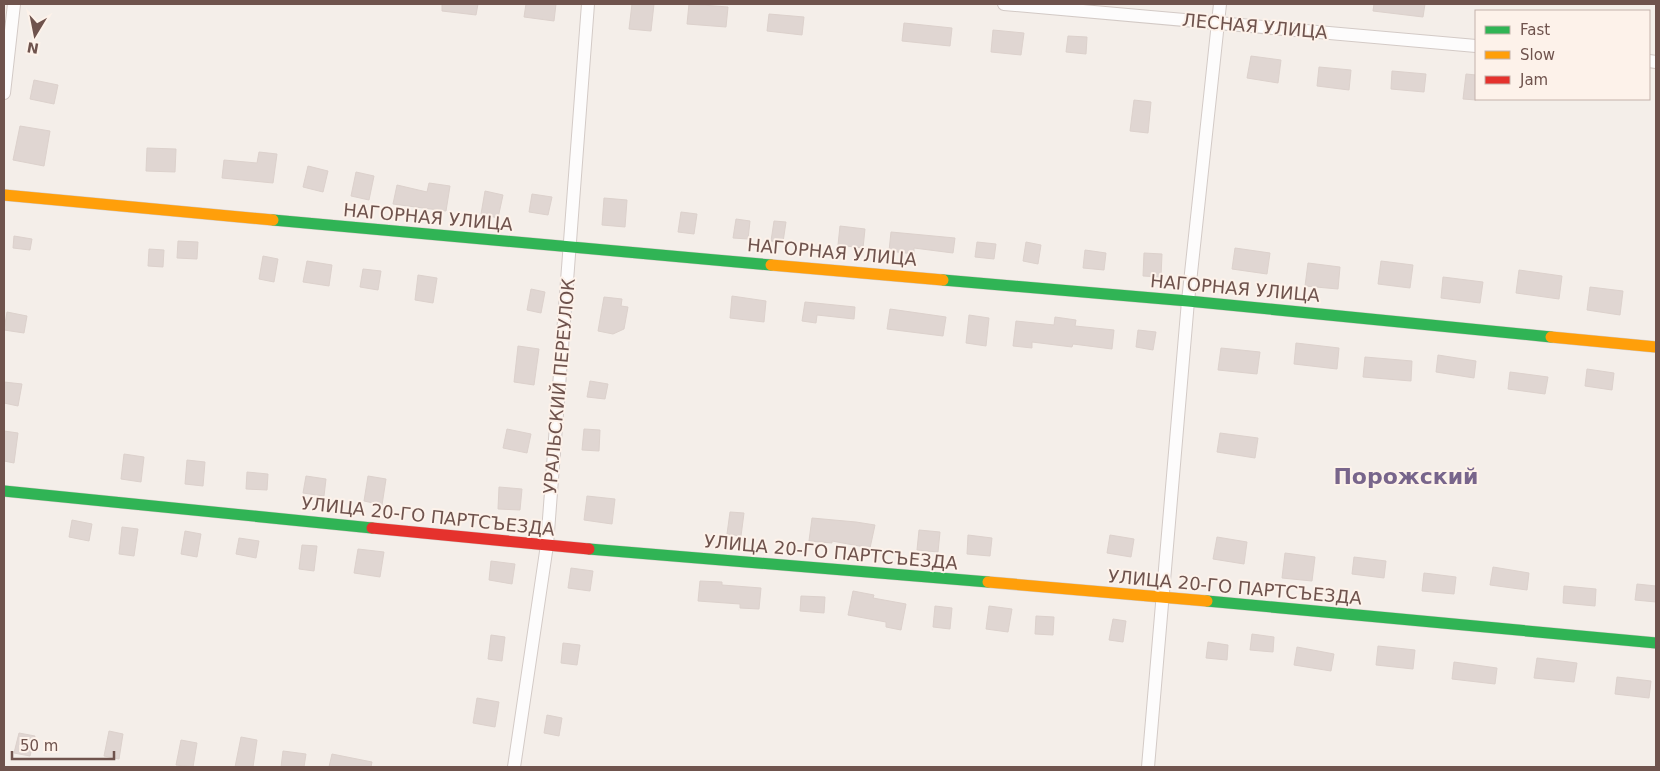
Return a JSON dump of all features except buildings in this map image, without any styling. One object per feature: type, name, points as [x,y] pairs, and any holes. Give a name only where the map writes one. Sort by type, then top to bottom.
[{"type":"street","points":[[4,93],[14,4]]},
{"type":"street","name":"УРАЛЬСКИЙ ПЕРЕУЛОК","points":[[514,767],[547,545],[588,4]]},
{"type":"street","name":"ЛЕСНАЯ УЛИЦА","points":[[1004,4],[1475,46]]},
{"type":"street","points":[[1148,767],[1188,301],[1220,4]]},
{"type":"street","name":"НАГОРНАЯ УЛИЦА","points":[[4,195],[570,248],[1188,301],[1656,347]]},
{"type":"street","name":"УЛИЦА 20-ГО ПАРТСЪЕЗДА","points":[[4,491],[547,545],[1163,597],[1656,643]]},
{"type":"traffic: fast","points":[[273,220],[771,265]]},
{"type":"traffic: fast","points":[[943,280],[1188,301],[1551,337]]},
{"type":"traffic: fast","points":[[4,491],[372,528]]},
{"type":"traffic: fast","points":[[589,549],[988,582]]},
{"type":"traffic: fast","points":[[1207,601],[1656,643]]},
{"type":"traffic: slow","points":[[4,195],[273,220]]},
{"type":"traffic: slow","points":[[771,265],[943,280]]},
{"type":"traffic: slow","points":[[1551,337],[1656,347]]},
{"type":"traffic: slow","points":[[988,582],[1207,601]]},
{"type":"traffic: jam","points":[[372,528],[589,549]]},
{"type":"district","name":"Порожский","points":[[1406,476]]}]
